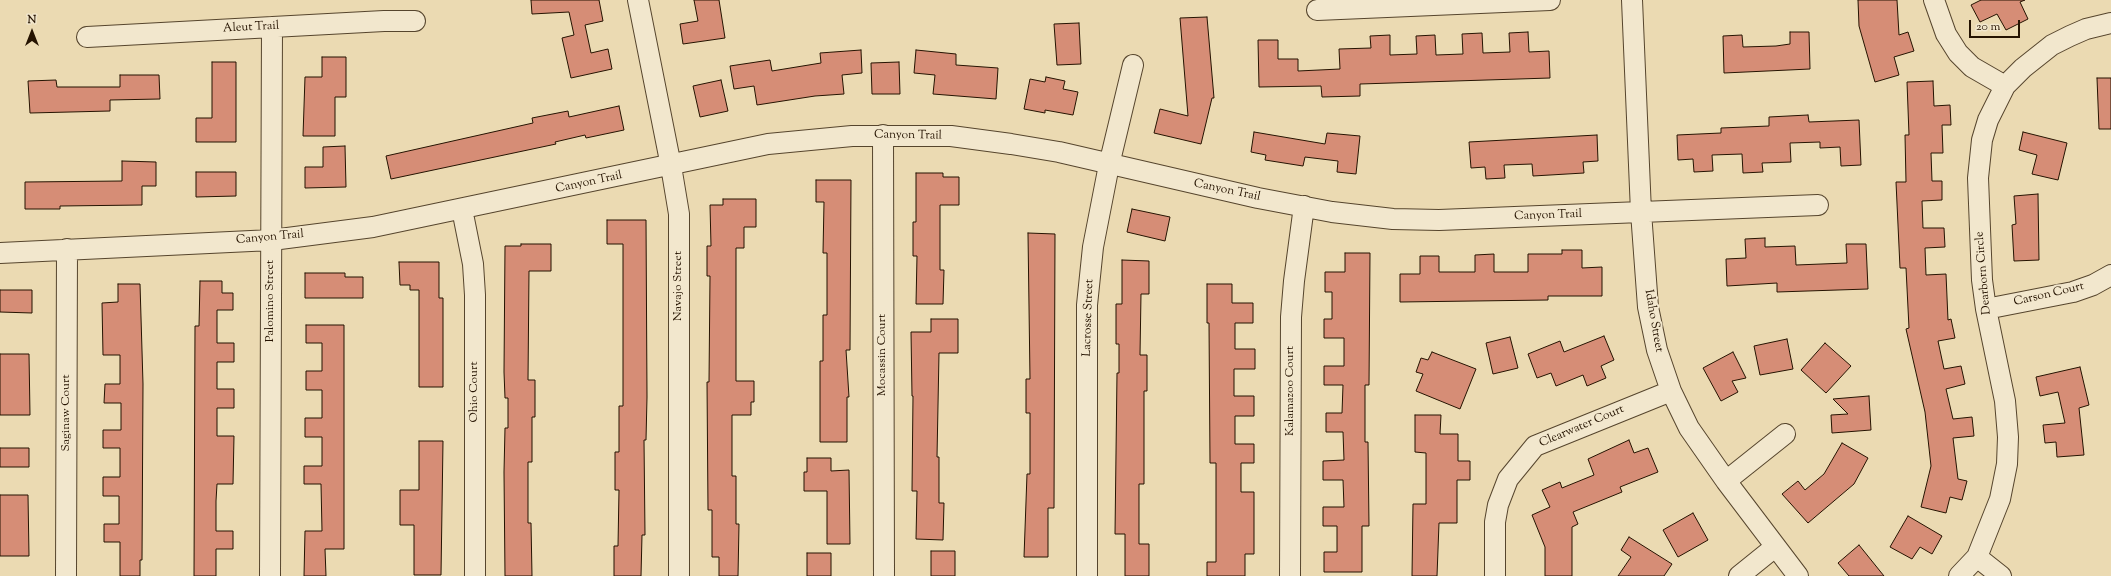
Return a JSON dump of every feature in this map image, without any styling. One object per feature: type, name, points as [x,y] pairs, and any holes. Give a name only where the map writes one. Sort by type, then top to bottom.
[{"type":"street","name":"Navajo Street","points":[[638,0],[679,214],[678,576]]},
{"type":"street","points":[[1317,10],[1550,0]]},
{"type":"street","name":"Idaho Street","points":[[1632,0],[1641,212],[1648,307],[1657,350],[1671,391],[1689,428],[1726,481],[1798,576]]},
{"type":"street","points":[[1934,0],[1946,34],[1958,53],[1972,67],[2005,86]]},
{"type":"street","name":"Aleut Trail","points":[[87,37],[415,21]]},
{"type":"street","name":"Dearborn Circle","points":[[1959,576],[1977,557],[2000,498],[2007,464],[2008,437],[2005,401],[1986,309],[1980,247],[1978,178],[1982,140],[1988,120],[2005,86],[2023,68],[2052,45],[2086,29],[2111,23]]},
{"type":"street","name":"Palomino Street","points":[[270,576],[272,27]]},
{"type":"street","name":"Lacrosse Street","points":[[1087,576],[1087,305],[1093,247],[1109,165],[1133,65]]},
{"type":"street","name":"Canyon Trail","points":[[0,253],[272,240],[374,227],[671,166],[768,144],[815,138],[883,135],[951,136],[982,139],[1059,152],[1109,165],[1304,206],[1373,217],[1439,220],[1818,205]]},
{"type":"street","name":"Mocassin Court","points":[[883,135],[884,576]]},
{"type":"street","name":"Kalamazoo Court","points":[[1290,576],[1291,317],[1294,281],[1304,206]]},
{"type":"street","name":"Ohio Court","points":[[462,209],[473,264],[475,295],[475,576]]},
{"type":"street","name":"Saginaw Court","points":[[66,576],[67,249]]},
{"type":"street","name":"Carson Court","points":[[1986,309],[2073,292],[2093,285],[2111,275]]},
{"type":"street","name":"Clearwater Court","points":[[1495,576],[1495,522],[1498,505],[1508,479],[1535,446],[1671,391]]},
{"type":"street","points":[[1726,481],[1785,434]]},
{"type":"street","points":[[1739,576],[1775,547]]},
{"type":"street","points":[[1977,557],[2001,576]]},
{"type":"building","points":[[531,0],[599,0],[603,21],[585,25],[591,53],[608,49],[612,69],[571,78],[562,38],[574,35],[569,12],[532,14]]},
{"type":"building","points":[[694,0],[719,0],[725,38],[683,44],[680,24],[698,21]]},
{"type":"building","points":[[1858,0],[1897,0],[1899,35],[1908,32],[1914,51],[1894,57],[1899,75],[1875,82],[1859,26]]},
{"type":"building","points":[[1981,0],[2025,0],[2020,2],[2028,19],[2006,30],[1997,14],[1980,22],[1971,5]]},
{"type":"building","points":[[1207,17],[1214,98],[1212,98],[1201,144],[1154,133],[1160,109],[1188,116],[1180,18]]},
{"type":"building","points":[[1079,23],[1081,64],[1057,65],[1054,24]]},
{"type":"building","points":[[1528,32],[1529,52],[1549,51],[1550,78],[1360,84],[1360,96],[1322,97],[1321,86],[1259,87],[1258,40],[1278,40],[1278,59],[1298,59],[1298,71],[1340,69],[1339,49],[1371,48],[1370,36],[1390,35],[1390,55],[1417,54],[1416,36],[1435,35],[1436,55],[1463,54],[1462,34],[1482,33],[1483,53],[1510,52],[1509,33]]},
{"type":"building","points":[[1790,32],[1809,32],[1810,69],[1724,73],[1723,36],[1742,35],[1743,47],[1776,46],[1790,44]]},
{"type":"building","points":[[861,50],[862,73],[842,75],[844,94],[815,96],[757,105],[754,86],[734,89],[730,66],[770,60],[772,71],[821,63],[820,53]]},
{"type":"building","points":[[916,50],[956,54],[956,65],[998,68],[996,99],[933,94],[935,75],[914,73]]},
{"type":"building","points":[[322,57],[346,57],[346,97],[335,97],[335,136],[303,136],[305,77],[322,77]]},
{"type":"building","points":[[212,62],[236,62],[236,142],[196,142],[196,118],[212,118]]},
{"type":"building","points":[[899,62],[900,94],[872,94],[871,63]]},
{"type":"building","points":[[120,75],[159,75],[160,99],[110,100],[110,111],[30,113],[28,81],[56,80],[57,87],[120,87]]},
{"type":"building","points":[[1046,77],[1065,81],[1063,89],[1078,92],[1073,115],[1045,110],[1045,113],[1024,109],[1030,79],[1045,82]]},
{"type":"building","points":[[2097,78],[2111,78],[2111,129],[2099,129]]},
{"type":"building","points":[[721,80],[728,111],[700,117],[693,86]]},
{"type":"building","points":[[1933,81],[1934,106],[1950,105],[1951,125],[1942,125],[1943,153],[1931,153],[1932,181],[1942,181],[1942,200],[1922,201],[1923,228],[1944,228],[1945,247],[1925,248],[1926,275],[1946,274],[1948,320],[1951,319],[1955,338],[1938,341],[1944,369],[1961,366],[1965,384],[1946,389],[1953,419],[1972,417],[1974,436],[1953,438],[1958,479],[1967,481],[1962,500],[1950,497],[1946,513],[1921,507],[1931,466],[1925,412],[1906,329],[1909,328],[1906,268],[1900,268],[1896,182],[1906,182],[1905,135],[1909,135],[1907,82]]},
{"type":"building","points":[[619,106],[624,130],[586,138],[585,135],[555,142],[556,144],[391,179],[386,156],[533,123],[532,118],[568,111],[569,117]]},
{"type":"building","points":[[1808,115],[1809,122],[1859,120],[1861,165],[1841,166],[1840,147],[1820,148],[1820,142],[1790,143],[1791,162],[1762,163],[1763,172],[1743,173],[1742,154],[1712,155],[1713,171],[1694,172],[1693,159],[1678,160],[1677,135],[1721,133],[1721,128],[1769,126],[1769,117]]},
{"type":"building","points":[[1254,132],[1325,144],[1327,133],[1360,136],[1356,174],[1337,172],[1338,161],[1305,157],[1303,166],[1265,160],[1266,155],[1251,152]]},
{"type":"building","points":[[2023,132],[2067,143],[2058,180],[2032,174],[2037,155],[2019,150]]},
{"type":"building","points":[[1597,135],[1598,161],[1583,162],[1584,173],[1533,176],[1532,164],[1504,165],[1505,178],[1486,179],[1485,167],[1471,168],[1469,142]]},
{"type":"building","points":[[345,146],[346,187],[305,188],[305,167],[323,167],[323,147]]},
{"type":"building","points":[[122,161],[156,162],[156,186],[142,186],[142,205],[60,206],[60,209],[25,209],[25,182],[122,181]]},
{"type":"building","points":[[196,172],[236,172],[236,196],[196,197]]},
{"type":"building","points":[[916,173],[943,173],[943,177],[959,177],[959,205],[940,205],[940,270],[944,270],[943,304],[916,304],[917,256],[913,256],[913,222],[916,222]]},
{"type":"building","points":[[816,180],[851,180],[850,350],[846,350],[849,397],[847,397],[847,442],[820,442],[820,361],[823,361],[823,315],[827,315],[827,253],[823,253],[824,202],[816,202]]},
{"type":"building","points":[[2038,194],[2039,260],[2014,261],[2012,225],[2016,224],[2014,196]]},
{"type":"building","points":[[723,199],[756,199],[756,227],[744,227],[744,248],[736,248],[736,381],[754,381],[754,402],[751,402],[751,415],[732,415],[732,476],[736,476],[736,524],[739,524],[738,576],[719,576],[719,557],[712,557],[712,510],[708,510],[707,382],[709,382],[710,276],[707,276],[707,246],[711,246],[710,205],[723,205]]},
{"type":"building","points":[[1132,209],[1170,217],[1165,241],[1127,232]]},
{"type":"building","points":[[607,220],[646,220],[647,397],[646,440],[644,440],[645,535],[642,535],[641,576],[614,576],[614,546],[618,546],[619,490],[615,490],[615,452],[619,452],[619,406],[623,406],[623,244],[607,244]]},
{"type":"building","points":[[1028,233],[1055,234],[1054,508],[1048,508],[1048,557],[1024,557],[1027,474],[1030,474],[1030,413],[1026,413],[1026,379],[1030,379]]},
{"type":"building","points":[[1765,238],[1765,247],[1795,246],[1796,265],[1847,263],[1846,244],[1866,244],[1868,289],[1777,292],[1777,283],[1727,286],[1726,259],[1746,258],[1745,239]]},
{"type":"building","points":[[521,244],[551,244],[551,271],[529,271],[528,380],[535,380],[535,417],[532,417],[532,462],[528,462],[528,523],[531,523],[532,576],[505,576],[504,472],[505,428],[508,428],[508,398],[505,398],[504,372],[505,246],[521,246]]},
{"type":"building","points":[[1562,250],[1582,250],[1582,268],[1602,267],[1602,296],[1548,296],[1548,300],[1400,302],[1400,274],[1420,274],[1420,256],[1439,256],[1439,272],[1475,272],[1475,255],[1494,254],[1494,272],[1528,272],[1528,254],[1562,254]]},
{"type":"building","points":[[1345,253],[1370,253],[1369,385],[1365,385],[1365,442],[1368,442],[1369,526],[1362,526],[1362,572],[1324,572],[1324,552],[1337,552],[1337,526],[1323,526],[1323,507],[1344,507],[1343,480],[1323,480],[1323,461],[1344,460],[1343,432],[1326,432],[1326,413],[1342,413],[1343,385],[1324,385],[1324,366],[1344,366],[1344,338],[1324,338],[1324,319],[1332,319],[1332,292],[1325,292],[1325,272],[1345,272]]},
{"type":"building","points":[[1122,260],[1149,261],[1149,294],[1141,294],[1140,355],[1147,355],[1147,391],[1144,391],[1144,484],[1139,484],[1139,544],[1149,544],[1149,576],[1125,576],[1125,534],[1115,534],[1117,373],[1119,373],[1119,344],[1116,344],[1116,304],[1122,304]]},
{"type":"building","points":[[399,262],[439,262],[439,298],[443,298],[443,387],[419,387],[419,290],[410,290],[410,285],[400,285]]},
{"type":"building","points":[[305,273],[345,273],[345,277],[363,277],[363,298],[305,298]]},
{"type":"building","points":[[200,281],[222,281],[222,293],[233,293],[233,310],[217,310],[217,343],[234,343],[234,362],[217,362],[217,389],[234,389],[234,408],[217,408],[217,436],[234,436],[233,484],[217,484],[216,531],[233,531],[233,549],[216,549],[216,576],[194,576],[195,326],[199,326]]},
{"type":"building","points":[[118,284],[140,284],[143,384],[142,560],[140,560],[140,576],[120,576],[120,542],[104,542],[104,524],[119,524],[119,496],[103,496],[103,477],[120,477],[120,448],[103,448],[103,430],[121,430],[121,403],[104,403],[105,384],[120,384],[120,355],[103,355],[102,303],[118,302]]},
{"type":"building","points":[[1207,284],[1232,284],[1232,303],[1253,303],[1253,323],[1235,323],[1235,349],[1255,349],[1255,369],[1234,369],[1234,396],[1254,396],[1254,416],[1235,416],[1235,444],[1254,444],[1254,463],[1241,463],[1241,492],[1254,492],[1254,554],[1245,554],[1245,576],[1207,576],[1207,562],[1216,562],[1216,463],[1210,463],[1209,323],[1207,323]]},
{"type":"building","points":[[0,290],[32,290],[32,313],[0,312]]},
{"type":"building","points":[[931,319],[958,319],[958,353],[939,353],[937,457],[939,457],[939,503],[944,503],[943,540],[916,539],[917,491],[912,491],[913,396],[911,332],[931,332]]},
{"type":"building","points":[[306,325],[344,325],[344,549],[325,549],[326,576],[304,576],[305,531],[322,531],[321,484],[304,484],[304,466],[322,466],[322,437],[305,437],[305,418],[322,418],[322,390],[306,390],[306,371],[322,371],[322,343],[306,343]]},
{"type":"building","points":[[1604,336],[1614,360],[1601,366],[1606,378],[1587,386],[1583,375],[1556,386],[1551,373],[1537,378],[1528,354],[1560,341],[1564,352]]},
{"type":"building","points":[[1510,337],[1518,368],[1493,374],[1486,343]]},
{"type":"building","points":[[1787,339],[1793,369],[1760,375],[1754,346]]},
{"type":"building","points":[[1825,343],[1851,366],[1826,393],[1801,370]]},
{"type":"building","points":[[1432,352],[1476,369],[1460,409],[1416,391],[1423,374],[1416,372],[1421,358],[1428,360]]},
{"type":"building","points":[[1733,352],[1746,378],[1732,381],[1738,392],[1721,401],[1703,368]]},
{"type":"building","points":[[0,354],[29,354],[30,415],[0,415]]},
{"type":"building","points":[[2080,367],[2089,405],[2079,408],[2084,455],[2057,457],[2056,442],[2045,443],[2043,425],[2065,423],[2058,392],[2040,396],[2036,377]]},
{"type":"building","points":[[1869,396],[1871,430],[1832,433],[1831,415],[1848,414],[1833,399]]},
{"type":"building","points":[[1415,415],[1441,415],[1440,434],[1458,434],[1458,461],[1470,461],[1470,480],[1457,480],[1457,523],[1439,523],[1437,576],[1412,576],[1413,504],[1426,504],[1426,453],[1415,452]]},
{"type":"building","points":[[1629,440],[1634,453],[1648,448],[1658,472],[1620,487],[1622,492],[1573,512],[1578,524],[1572,527],[1572,576],[1545,576],[1545,547],[1532,515],[1550,507],[1542,490],[1560,482],[1562,488],[1594,475],[1588,459]]},
{"type":"building","points":[[419,441],[443,441],[441,575],[414,575],[414,525],[400,525],[400,490],[419,490]]},
{"type":"building","points":[[1842,443],[1868,458],[1854,484],[1808,523],[1782,494],[1798,481],[1805,490],[1824,474]]},
{"type":"building","points":[[0,448],[29,448],[29,467],[0,467]]},
{"type":"building","points":[[807,458],[831,458],[831,471],[849,470],[850,544],[827,544],[827,491],[804,491],[804,472],[807,472]]},
{"type":"building","points":[[0,495],[28,495],[29,556],[0,556]]},
{"type":"building","points":[[1693,513],[1708,540],[1678,557],[1663,530]]},
{"type":"building","points":[[1908,516],[1942,536],[1932,554],[1920,547],[1912,559],[1890,547]]},
{"type":"building","points":[[1629,537],[1672,564],[1664,576],[1618,576],[1631,557],[1621,550]]},
{"type":"building","points":[[1859,545],[1884,576],[1849,576],[1838,563]]},
{"type":"building","points":[[931,551],[955,551],[955,576],[931,576]]},
{"type":"building","points":[[807,553],[831,553],[831,576],[807,576]]}]
